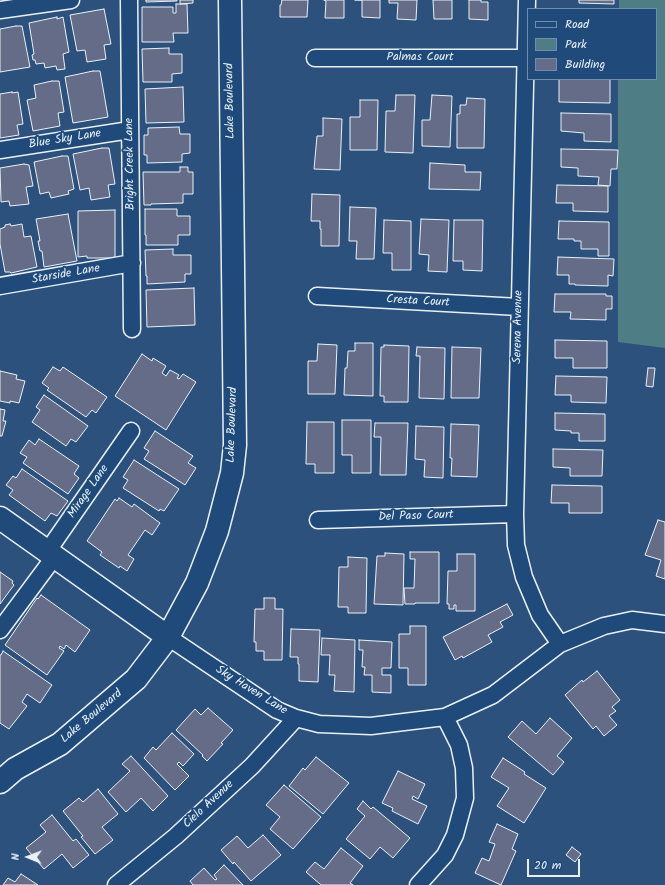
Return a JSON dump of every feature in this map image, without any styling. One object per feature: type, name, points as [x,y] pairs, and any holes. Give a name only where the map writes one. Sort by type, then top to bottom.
[{"type":"main road","name":"Lake Boulevard","points":[[0,782],[15,769],[60,744],[136,679],[168,637],[197,583],[217,531],[232,473],[235,446],[230,0]]},
{"type":"main road","name":"Sky Haven Lane","points":[[0,518],[168,637]]},
{"type":"street","points":[[0,10],[71,0]]},
{"type":"street","name":"Bright Creek Lane","points":[[129,0],[132,329]]},
{"type":"street","name":"Serena Avenue","points":[[527,0],[519,308],[515,514],[516,546],[524,577],[540,615],[560,644]]},
{"type":"street","name":"Palmas Court","points":[[315,58],[525,58]]},
{"type":"street","name":"Blue Sky Lane","points":[[0,150],[130,130]]},
{"type":"street","name":"Starside Lane","points":[[0,286],[132,263]]},
{"type":"street","name":"Cresta Court","points":[[317,296],[519,308]]},
{"type":"street","name":"Mirage Lane","points":[[0,630],[131,431]]},
{"type":"street","name":"Del Paso Court","points":[[318,520],[515,514]]},
{"type":"street","name":"Sky Haven Lane","points":[[168,637],[277,710],[296,718],[319,724],[370,726],[445,717],[493,695],[560,644],[604,626],[632,620],[665,624]]},
{"type":"street","points":[[418,885],[445,855],[455,835],[465,798],[464,768],[459,745],[445,717]]},
{"type":"street","name":"Cielo Avenue","points":[[116,885],[176,836],[252,766],[296,718]]},
{"type":"green space","points":[[619,0],[665,0],[665,348],[618,342],[618,80],[657,80],[657,8],[619,8]]},
{"type":"building","points":[[146,0],[177,0],[177,1],[146,2]]},
{"type":"building","points":[[180,0],[193,0],[193,3],[180,4]]},
{"type":"building","points":[[282,0],[308,0],[307,17],[280,17],[280,5]]},
{"type":"building","points":[[324,0],[344,0],[344,18],[325,18],[326,1]]},
{"type":"building","points":[[362,0],[380,0],[380,18],[362,17]]},
{"type":"building","points":[[389,0],[417,0],[416,20],[397,19],[398,3],[389,3]]},
{"type":"building","points":[[433,0],[452,0],[452,19],[434,19]]},
{"type":"building","points":[[469,0],[481,0],[481,2],[488,2],[488,20],[469,19]]},
{"type":"building","points":[[579,0],[614,0],[614,4],[579,3]]},
{"type":"building","points":[[176,4],[187,4],[188,33],[173,33],[174,42],[142,42],[142,7],[173,7],[173,13],[176,13]]},
{"type":"building","points":[[104,9],[111,44],[104,45],[106,59],[87,62],[85,50],[77,51],[70,15]]},
{"type":"building","points":[[57,17],[57,19],[63,17],[69,52],[63,54],[65,69],[57,70],[56,66],[45,68],[44,63],[36,64],[35,60],[33,60],[32,55],[34,54],[29,23]]},
{"type":"building","points":[[22,26],[30,67],[0,72],[0,29]]},
{"type":"building","points":[[169,48],[169,54],[182,54],[182,73],[172,74],[172,82],[143,82],[142,49]]},
{"type":"building","points":[[100,71],[108,117],[73,123],[65,77]]},
{"type":"building","points":[[559,80],[610,80],[610,103],[559,102]]},
{"type":"building","points":[[59,81],[64,112],[58,113],[60,126],[33,131],[27,100],[36,98],[34,85]]},
{"type":"building","points":[[183,87],[184,122],[146,123],[145,89]]},
{"type":"building","points":[[18,92],[23,124],[17,125],[19,135],[0,138],[0,94]]},
{"type":"building","points":[[396,95],[415,95],[413,153],[385,152],[386,111],[395,111]]},
{"type":"building","points":[[432,95],[452,96],[450,147],[422,146],[422,120],[430,120]]},
{"type":"building","points":[[467,98],[485,99],[484,148],[457,148],[457,114],[460,114],[460,105],[466,105]]},
{"type":"building","points":[[360,100],[378,100],[377,150],[350,150],[350,117],[360,117]]},
{"type":"building","points":[[561,113],[611,114],[611,142],[584,141],[584,133],[561,131]]},
{"type":"building","points":[[323,118],[342,119],[340,170],[314,169],[317,136],[323,136]]},
{"type":"building","points":[[179,127],[180,134],[190,134],[190,153],[182,154],[182,162],[147,163],[147,155],[144,155],[144,135],[148,135],[148,128]]},
{"type":"building","points":[[109,148],[115,184],[108,185],[110,197],[91,200],[89,188],[80,190],[73,154]]},
{"type":"building","points":[[561,149],[618,150],[617,169],[611,169],[610,186],[598,185],[599,177],[578,176],[578,168],[561,167]]},
{"type":"building","points":[[68,156],[74,189],[68,191],[69,194],[51,198],[49,192],[40,194],[34,162]]},
{"type":"building","points":[[430,163],[465,165],[465,172],[481,172],[480,190],[429,189]]},
{"type":"building","points":[[24,164],[29,165],[33,186],[26,187],[29,204],[10,206],[9,201],[1,202],[0,168]]},
{"type":"building","points":[[180,167],[188,167],[188,172],[193,172],[193,194],[183,194],[183,203],[144,205],[143,172],[180,172]]},
{"type":"building","points":[[557,185],[608,186],[608,212],[573,211],[573,203],[556,203]]},
{"type":"building","points":[[312,194],[340,195],[339,246],[321,246],[320,221],[311,221]]},
{"type":"building","points":[[350,207],[376,208],[374,259],[356,259],[357,241],[349,241]]},
{"type":"building","points":[[145,209],[177,209],[177,216],[190,216],[190,235],[178,235],[178,245],[146,245]]},
{"type":"building","points":[[115,210],[115,258],[87,258],[87,256],[78,257],[78,211]]},
{"type":"building","points":[[68,214],[77,261],[44,267],[42,251],[40,251],[38,241],[40,241],[36,219]]},
{"type":"building","points":[[421,219],[449,220],[447,272],[428,271],[429,255],[419,254]]},
{"type":"building","points":[[384,220],[411,221],[411,270],[392,270],[392,253],[383,253]]},
{"type":"building","points":[[454,220],[483,220],[482,271],[463,270],[463,261],[453,261]]},
{"type":"building","points":[[559,221],[609,222],[609,256],[598,256],[598,249],[581,249],[581,241],[574,241],[574,239],[558,239]]},
{"type":"building","points":[[10,224],[11,226],[22,224],[24,237],[31,236],[37,267],[11,273],[5,272],[0,244],[0,229],[5,227],[5,225]]},
{"type":"building","points":[[173,249],[173,255],[191,255],[191,274],[185,274],[185,282],[147,284],[145,250]]},
{"type":"building","points":[[558,257],[614,259],[613,276],[608,275],[608,286],[569,284],[569,275],[557,275]]},
{"type":"building","points":[[194,288],[195,325],[147,327],[146,290]]},
{"type":"building","points":[[555,294],[606,294],[606,296],[612,296],[612,309],[606,309],[606,320],[570,319],[571,312],[554,312]]},
{"type":"building","points":[[555,340],[607,341],[607,368],[573,368],[573,358],[555,358]]},
{"type":"building","points":[[355,343],[373,343],[373,396],[344,395],[345,368],[347,368],[348,351],[355,351]]},
{"type":"building","points":[[318,344],[337,345],[335,394],[308,394],[308,361],[317,361]]},
{"type":"building","points":[[384,345],[409,346],[408,402],[384,402],[384,396],[380,396],[381,347],[384,347]]},
{"type":"building","points":[[417,347],[445,348],[444,399],[419,398],[420,356],[416,356]]},
{"type":"building","points":[[452,347],[481,348],[479,398],[451,398]]},
{"type":"building","points":[[142,354],[152,361],[153,358],[166,366],[162,373],[166,376],[170,370],[179,375],[177,378],[179,379],[183,374],[196,382],[166,430],[115,396]]},
{"type":"building","points":[[53,367],[60,371],[63,367],[107,397],[96,413],[92,410],[86,417],[47,390],[49,388],[42,383]]},
{"type":"building","points":[[648,368],[655,368],[653,387],[646,386]]},
{"type":"building","points":[[0,371],[17,375],[16,379],[25,381],[19,403],[0,401]]},
{"type":"building","points":[[556,376],[607,377],[606,403],[571,402],[571,395],[555,395]]},
{"type":"building","points":[[44,395],[88,426],[76,442],[71,439],[66,446],[32,422],[40,410],[36,407]]},
{"type":"building","points":[[0,409],[5,410],[3,421],[6,421],[2,436],[0,436]]},
{"type":"building","points":[[555,413],[605,414],[605,441],[579,441],[579,433],[555,430]]},
{"type":"building","points":[[342,420],[371,420],[371,473],[352,473],[352,455],[342,455]]},
{"type":"building","points":[[307,422],[334,422],[334,473],[315,473],[315,464],[306,464]]},
{"type":"building","points":[[375,423],[408,423],[406,475],[380,475],[381,437],[374,437]]},
{"type":"building","points":[[451,424],[479,425],[477,477],[451,476]]},
{"type":"building","points":[[416,426],[444,427],[443,478],[424,477],[425,460],[415,459]]},
{"type":"building","points":[[155,431],[193,456],[188,463],[196,468],[185,485],[144,459],[149,451],[144,448]]},
{"type":"building","points":[[39,439],[79,466],[74,474],[79,478],[68,494],[23,463],[27,457],[20,453],[29,440],[35,445]]},
{"type":"building","points":[[553,449],[603,450],[602,476],[570,476],[570,468],[553,467]]},
{"type":"building","points":[[134,460],[179,489],[164,511],[160,509],[159,511],[123,488],[128,480],[123,477]]},
{"type":"building","points":[[22,469],[68,501],[57,516],[51,513],[45,521],[9,495],[13,490],[6,485],[13,476],[16,478]]},
{"type":"building","points":[[552,485],[602,486],[602,513],[569,513],[569,503],[551,503]]},
{"type":"building","points":[[119,498],[132,507],[134,504],[160,523],[152,535],[145,530],[128,555],[134,559],[127,571],[120,566],[119,568],[100,555],[102,552],[87,541],[115,499],[117,501]]},
{"type":"building","points":[[658,520],[665,522],[665,579],[656,576],[661,560],[645,555]]},
{"type":"building","points":[[410,552],[439,552],[439,603],[405,604],[404,588],[414,588],[415,559],[410,559]]},
{"type":"building","points":[[385,553],[404,554],[403,605],[374,604],[377,556],[385,556]]},
{"type":"building","points":[[457,554],[475,554],[475,611],[456,611],[456,605],[454,605],[454,609],[449,609],[449,604],[447,604],[448,571],[457,571]]},
{"type":"building","points":[[348,557],[367,558],[366,613],[348,613],[348,607],[338,607],[339,567],[348,567]]},
{"type":"building","points":[[0,572],[13,581],[12,583],[14,585],[0,604]]},
{"type":"building","points":[[41,595],[90,630],[75,652],[66,645],[64,649],[60,646],[59,648],[64,651],[47,675],[5,645],[37,598],[38,599]]},
{"type":"building","points":[[264,598],[275,598],[275,609],[283,609],[282,660],[264,660],[264,651],[256,651],[256,642],[254,642],[255,609],[264,609]]},
{"type":"building","points":[[507,604],[513,615],[500,622],[503,627],[488,635],[492,642],[463,658],[462,656],[455,660],[443,637]]},
{"type":"building","points":[[410,626],[426,626],[426,685],[408,685],[408,668],[399,668],[399,634],[410,634]]},
{"type":"building","points":[[291,629],[320,630],[318,682],[299,681],[298,657],[290,657]]},
{"type":"building","points":[[322,638],[355,640],[354,692],[334,691],[335,675],[329,675],[330,655],[321,655]]},
{"type":"building","points":[[359,640],[392,642],[391,668],[382,668],[382,675],[391,675],[391,693],[372,692],[372,675],[364,675],[365,667],[362,667],[363,650],[359,650]]},
{"type":"building","points":[[3,651],[52,685],[40,703],[27,694],[22,702],[27,706],[9,729],[0,723],[0,655]]},
{"type":"building","points":[[597,671],[620,700],[612,707],[616,711],[609,716],[617,725],[604,736],[596,726],[593,729],[565,695],[582,680],[583,682]]},
{"type":"building","points":[[208,708],[233,730],[221,743],[223,744],[207,761],[202,756],[203,755],[176,730],[195,709],[201,715]]},
{"type":"building","points":[[550,718],[572,738],[557,756],[564,762],[553,775],[508,737],[522,721],[536,734]]},
{"type":"building","points":[[172,733],[194,754],[183,766],[179,762],[177,764],[189,776],[175,790],[144,758],[153,747],[156,750]]},
{"type":"building","points":[[131,756],[168,796],[153,811],[141,798],[126,812],[108,792],[130,771],[122,764]]},
{"type":"building","points":[[316,757],[349,783],[323,814],[289,786],[303,768],[305,770]]},
{"type":"building","points":[[503,758],[546,788],[524,823],[497,806],[509,788],[491,777]]},
{"type":"building","points":[[398,771],[425,784],[418,799],[413,796],[412,799],[427,806],[418,824],[392,811],[393,808],[382,803]]},
{"type":"building","points":[[284,785],[321,817],[293,849],[270,829],[280,817],[266,805]]},
{"type":"building","points":[[98,789],[118,814],[102,827],[113,840],[95,854],[63,811],[79,798],[83,802]]},
{"type":"building","points":[[363,801],[371,809],[373,807],[410,838],[393,858],[380,847],[370,859],[346,839],[365,816],[357,809]]},
{"type":"building","points":[[52,815],[73,841],[76,839],[89,855],[73,868],[62,854],[44,869],[26,848],[46,832],[40,825]]},
{"type":"building","points":[[497,824],[518,834],[512,849],[516,851],[501,885],[475,873],[482,858],[489,861],[495,844],[489,842]]},
{"type":"building","points":[[263,835],[281,855],[251,881],[221,850],[237,836],[248,848]]},
{"type":"building","points":[[572,847],[581,854],[575,862],[566,855]]},
{"type":"building","points":[[341,848],[363,866],[350,883],[353,885],[321,885],[306,872],[315,862],[324,869]]},
{"type":"building","points":[[224,865],[243,885],[193,885],[190,881],[204,868],[215,880],[217,879],[214,875]]},
{"type":"building","points":[[21,874],[38,885],[3,885],[8,878],[15,882]]}]
